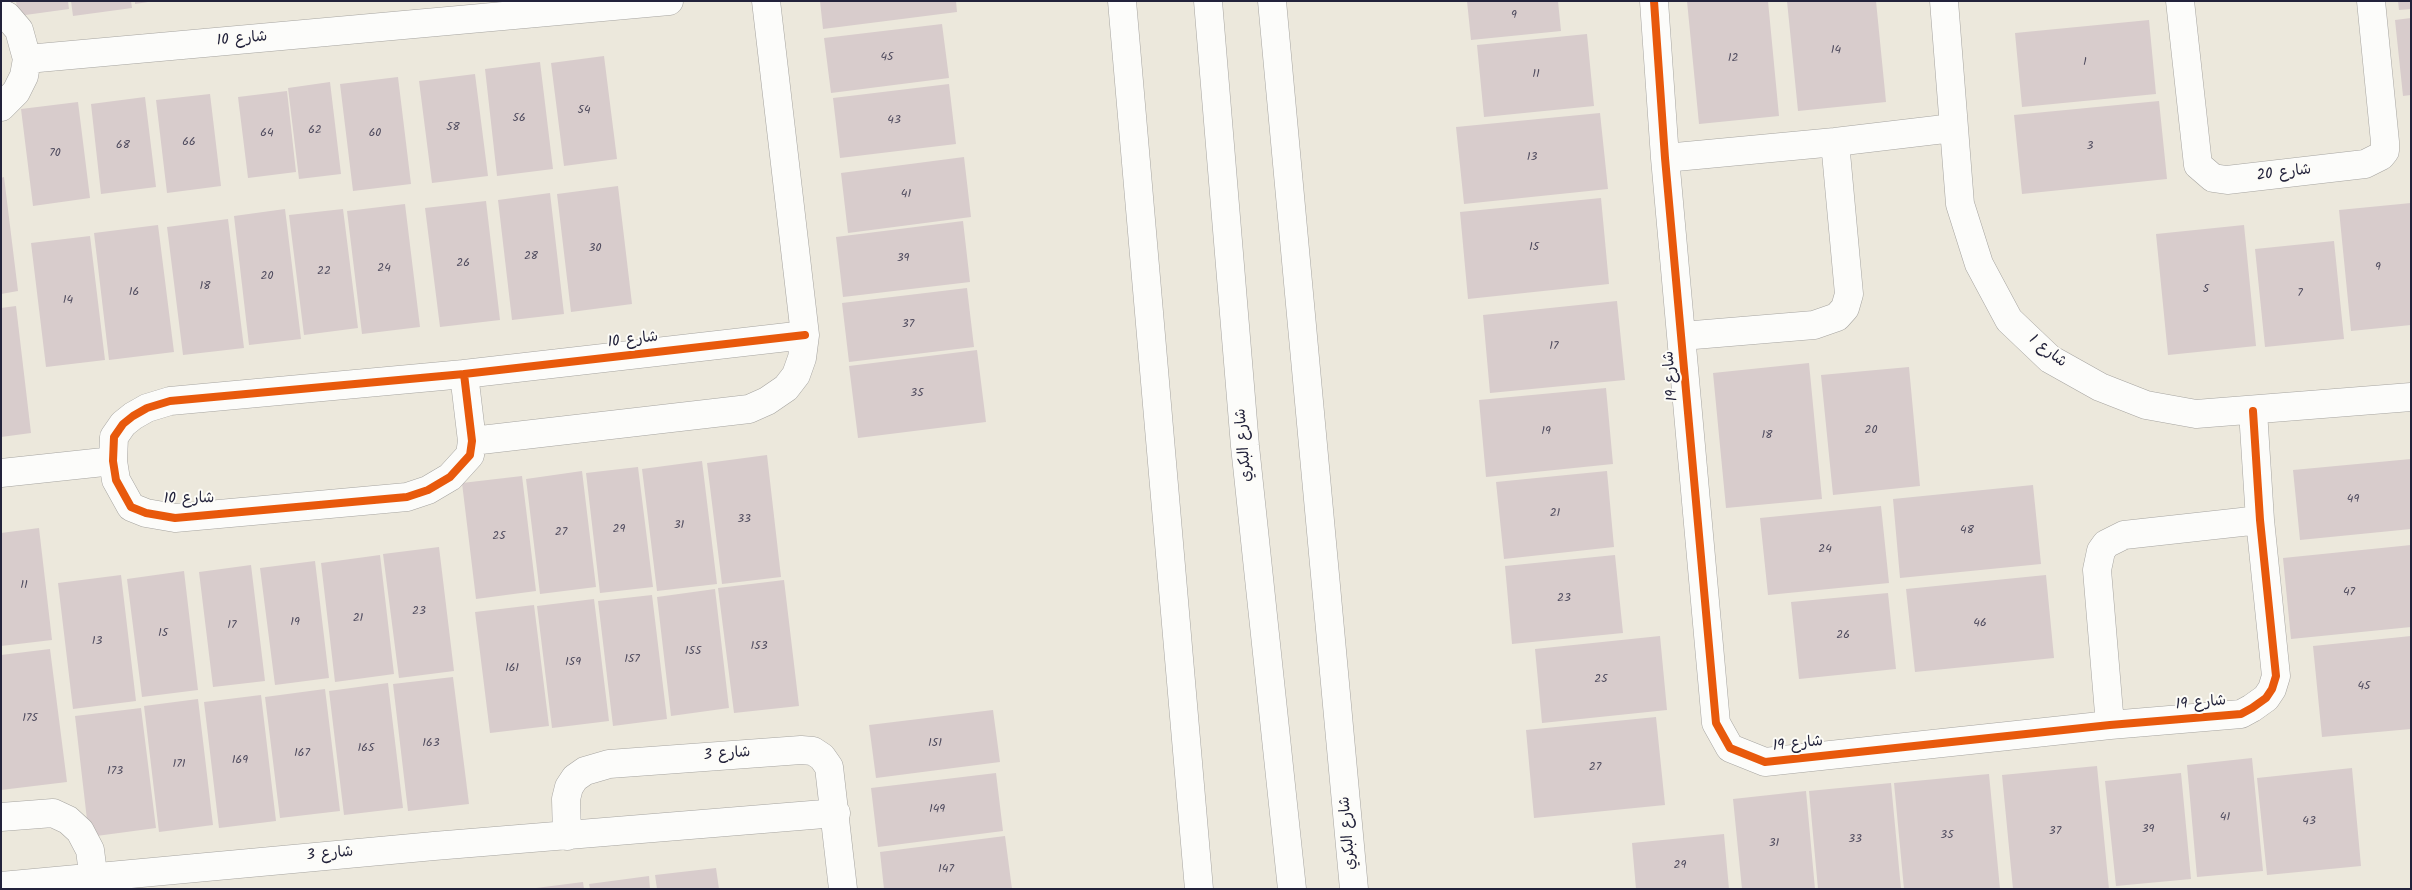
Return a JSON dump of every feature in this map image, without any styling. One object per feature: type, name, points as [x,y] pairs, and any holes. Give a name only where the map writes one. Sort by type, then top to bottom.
[{"type":"street","name":"شارع 10","points":[[27,59],[457,11],[669,1]]},
{"type":"street","points":[[472,441],[749,409],[767,401],[786,388],[796,375],[802,358],[805,335],[766,1]]},
{"type":"street","points":[[1122,1],[1200,889]]},
{"type":"street","name":"شارع البكري","points":[[1208,1],[1245,446],[1292,889]]},
{"type":"street","name":"شارع البكري","points":[[1272,1],[1355,887]]},
{"type":"street","name":"شارع 19","points":[[1654,1],[1665,158],[1716,723],[1730,748],[1765,762],[2110,725],[2241,714],[2266,698],[2272,689],[2276,676],[2260,520],[2253,410]]},
{"type":"street","name":"شارع 1","points":[[1944,1],[1960,204],[1979,264],[2008,320],[2050,359],[2100,387],[2146,405],[2196,414],[2411,396]]},
{"type":"street","name":"شارع 20","points":[[2180,1],[2198,166],[2213,178],[2227,180],[2365,164],[2382,156],[2385,151],[2385,142],[2371,1]]},
{"type":"street","points":[[1,13],[7,16],[18,30],[27,59],[24,76],[16,92],[1,107]]},
{"type":"street","points":[[1665,158],[1835,142],[1953,128]]},
{"type":"street","name":"شارع 19","points":[[1682,336],[1814,325],[1837,316],[1845,308],[1849,294],[1835,142]]},
{"type":"street","name":"شارع 10","points":[[464,374],[472,441],[470,455],[450,477],[428,490],[407,497],[175,518],[146,514],[131,507],[116,480],[113,461],[114,437],[123,424],[147,408],[170,401],[464,374],[805,335]]},
{"type":"street","points":[[1,473],[113,461]]},
{"type":"street","points":[[2110,725],[2097,570],[2101,551],[2106,544],[2124,535],[2260,520]]},
{"type":"street","name":"شارع 3","points":[[567,836],[566,799],[569,787],[575,778],[585,771],[609,764],[801,750],[813,751],[822,757],[829,767],[836,813],[843,889]]},
{"type":"street","points":[[1,817],[53,813],[68,820],[80,831],[90,850],[94,883]]},
{"type":"street","name":"شارع 3","points":[[1,886],[94,883],[567,836],[836,813]]},
{"type":"building","points":[[16,1],[68,1],[69,9],[18,16]]},
{"type":"building","points":[[71,1],[131,1],[132,8],[73,16]]},
{"type":"building","points":[[135,1],[148,1],[148,2],[135,4]]},
{"type":"building","points":[[820,1],[956,1],[957,12],[823,29]]},
{"type":"building","points":[[1467,1],[1558,1],[1561,31],[1471,40]]},
{"type":"building","points":[[1687,1],[1768,1],[1779,116],[1699,124]]},
{"type":"building","points":[[1787,1],[1876,1],[1886,102],[1798,111]]},
{"type":"building","points":[[2398,1],[2411,1],[2411,9],[2399,10]]},
{"type":"building","points":[[2411,18],[2411,95],[2403,96],[2395,20]]},
{"type":"building","points":[[2149,20],[2156,94],[2022,107],[2015,33]]},
{"type":"building","points":[[942,24],[949,78],[831,93],[824,38]]},
{"type":"building","points":[[1587,34],[1594,106],[1484,117],[1477,45]]},
{"type":"building","points":[[604,56],[617,159],[564,166],[551,63]]},
{"type":"building","points":[[540,62],[553,169],[497,176],[485,69]]},
{"type":"building","points":[[475,74],[488,176],[432,183],[419,81]]},
{"type":"building","points":[[398,77],[411,184],[353,191],[340,84]]},
{"type":"building","points":[[330,82],[341,174],[299,179],[288,88]]},
{"type":"building","points":[[949,84],[956,144],[840,158],[833,98]]},
{"type":"building","points":[[287,91],[296,172],[248,178],[238,97]]},
{"type":"building","points":[[210,94],[221,186],[167,193],[156,100]]},
{"type":"building","points":[[145,97],[156,187],[101,194],[91,104]]},
{"type":"building","points":[[2159,101],[2167,179],[2022,194],[2014,115]]},
{"type":"building","points":[[78,102],[90,198],[33,206],[21,109]]},
{"type":"building","points":[[1600,113],[1608,189],[1464,204],[1456,127]]},
{"type":"building","points":[[964,157],[971,217],[848,233],[841,173]]},
{"type":"building","points":[[4,177],[18,291],[1,294],[1,178]]},
{"type":"building","points":[[618,186],[632,304],[571,312],[557,194]]},
{"type":"building","points":[[550,193],[564,314],[512,320],[498,200]]},
{"type":"building","points":[[1601,198],[1609,284],[1468,299],[1460,212]]},
{"type":"building","points":[[486,201],[500,320],[440,327],[425,208]]},
{"type":"building","points":[[2411,203],[2411,325],[2351,331],[2339,210]]},
{"type":"building","points":[[405,204],[420,327],[362,334],[347,211]]},
{"type":"building","points":[[285,209],[301,339],[249,345],[234,216]]},
{"type":"building","points":[[343,209],[358,328],[304,335],[289,215]]},
{"type":"building","points":[[228,219],[244,348],[183,355],[167,227]]},
{"type":"building","points":[[963,221],[970,282],[843,297],[836,237]]},
{"type":"building","points":[[158,225],[174,352],[109,360],[94,233]]},
{"type":"building","points":[[2244,225],[2256,346],[2168,355],[2156,234]]},
{"type":"building","points":[[90,236],[105,360],[46,367],[31,243]]},
{"type":"building","points":[[2334,241],[2344,339],[2265,347],[2255,249]]},
{"type":"building","points":[[967,288],[974,347],[849,362],[842,303]]},
{"type":"building","points":[[1617,301],[1625,380],[1490,393],[1483,315]]},
{"type":"building","points":[[16,306],[31,433],[1,437],[1,308]]},
{"type":"building","points":[[977,350],[986,422],[858,438],[849,366]]},
{"type":"building","points":[[1809,363],[1822,499],[1726,508],[1713,373]]},
{"type":"building","points":[[1909,367],[1920,486],[1833,495],[1821,375]]},
{"type":"building","points":[[1606,388],[1613,464],[1486,477],[1479,400]]},
{"type":"building","points":[[767,455],[781,577],[722,584],[707,463]]},
{"type":"building","points":[[2411,459],[2411,529],[2300,540],[2293,470]]},
{"type":"building","points":[[702,461],[717,584],[657,591],[642,469]]},
{"type":"building","points":[[638,467],[653,587],[600,593],[586,473]]},
{"type":"building","points":[[582,471],[596,587],[540,594],[526,479]]},
{"type":"building","points":[[1607,471],[1614,547],[1504,559],[1496,482]]},
{"type":"building","points":[[522,476],[536,591],[476,599],[462,483]]},
{"type":"building","points":[[2033,485],[2041,564],[1900,578],[1893,499]]},
{"type":"building","points":[[1881,506],[1889,583],[1768,595],[1760,518]]},
{"type":"building","points":[[39,528],[52,640],[1,646],[1,533]]},
{"type":"building","points":[[2411,545],[2411,627],[2291,639],[2283,558]]},
{"type":"building","points":[[439,547],[454,671],[399,678],[383,554]]},
{"type":"building","points":[[380,555],[394,674],[335,682],[321,563]]},
{"type":"building","points":[[1615,555],[1623,633],[1512,644],[1505,566]]},
{"type":"building","points":[[315,561],[329,678],[275,685],[260,568]]},
{"type":"building","points":[[251,565],[265,681],[213,687],[199,572]]},
{"type":"building","points":[[184,571],[198,690],[142,697],[127,579]]},
{"type":"building","points":[[121,575],[136,701],[73,709],[58,583]]},
{"type":"building","points":[[2046,575],[2054,658],[1915,672],[1906,589]]},
{"type":"building","points":[[784,580],[799,706],[734,713],[718,588]]},
{"type":"building","points":[[715,589],[729,708],[671,716],[657,597]]},
{"type":"building","points":[[1888,593],[1896,669],[1799,679],[1791,602]]},
{"type":"building","points":[[652,595],[667,719],[613,726],[598,601]]},
{"type":"building","points":[[594,599],[609,721],[552,728],[537,606]]},
{"type":"building","points":[[534,605],[549,726],[490,733],[475,612]]},
{"type":"building","points":[[1660,636],[1667,710],[1542,723],[1535,649]]},
{"type":"building","points":[[2411,636],[2411,729],[2322,737],[2313,646]]},
{"type":"building","points":[[50,649],[67,782],[1,790],[1,655]]},
{"type":"building","points":[[453,677],[469,804],[408,811],[393,684]]},
{"type":"building","points":[[388,683],[403,808],[344,815],[329,691]]},
{"type":"building","points":[[325,689],[340,811],[280,818],[265,697]]},
{"type":"building","points":[[261,695],[276,821],[219,828],[204,702]]},
{"type":"building","points":[[198,699],[213,825],[159,832],[144,706]]},
{"type":"building","points":[[141,708],[156,828],[89,837],[75,716]]},
{"type":"building","points":[[993,710],[1000,762],[876,778],[869,725]]},
{"type":"building","points":[[1656,717],[1665,805],[1534,818],[1526,730]]},
{"type":"building","points":[[2252,758],[2263,871],[2197,877],[2187,765]]},
{"type":"building","points":[[2097,766],[2109,889],[2013,889],[2002,775]]},
{"type":"building","points":[[2352,768],[2361,866],[2267,875],[2257,778]]},
{"type":"building","points":[[996,773],[1003,831],[878,847],[871,788]]},
{"type":"building","points":[[2181,773],[2191,879],[2116,886],[2105,781]]},
{"type":"building","points":[[1989,774],[2000,889],[1904,889],[1894,783]]},
{"type":"building","points":[[1891,783],[1901,889],[1818,889],[1809,791]]},
{"type":"building","points":[[1806,791],[1815,889],[1742,889],[1733,799]]},
{"type":"building","points":[[1724,834],[1729,889],[1636,889],[1632,843]]},
{"type":"building","points":[[1005,836],[1012,889],[884,889],[880,852]]},
{"type":"building","points":[[716,868],[719,889],[657,889],[655,875]]},
{"type":"building","points":[[649,876],[650,889],[590,889],[589,884]]},
{"type":"building","points":[[583,882],[584,889],[536,889],[536,888]]},
{"type":"cycle path","points":[[1654,1],[1665,158],[1716,723],[1730,748],[1765,762],[2110,725],[2241,714],[2252,708],[2266,698],[2272,689],[2276,676],[2260,520],[2253,411]]},
{"type":"cycle path","points":[[464,374],[472,441],[470,455],[450,477],[428,490],[407,497],[175,518],[146,513],[131,507],[116,480],[113,461],[114,437],[123,424],[133,416],[147,408],[170,401],[464,374],[805,335]]}]
